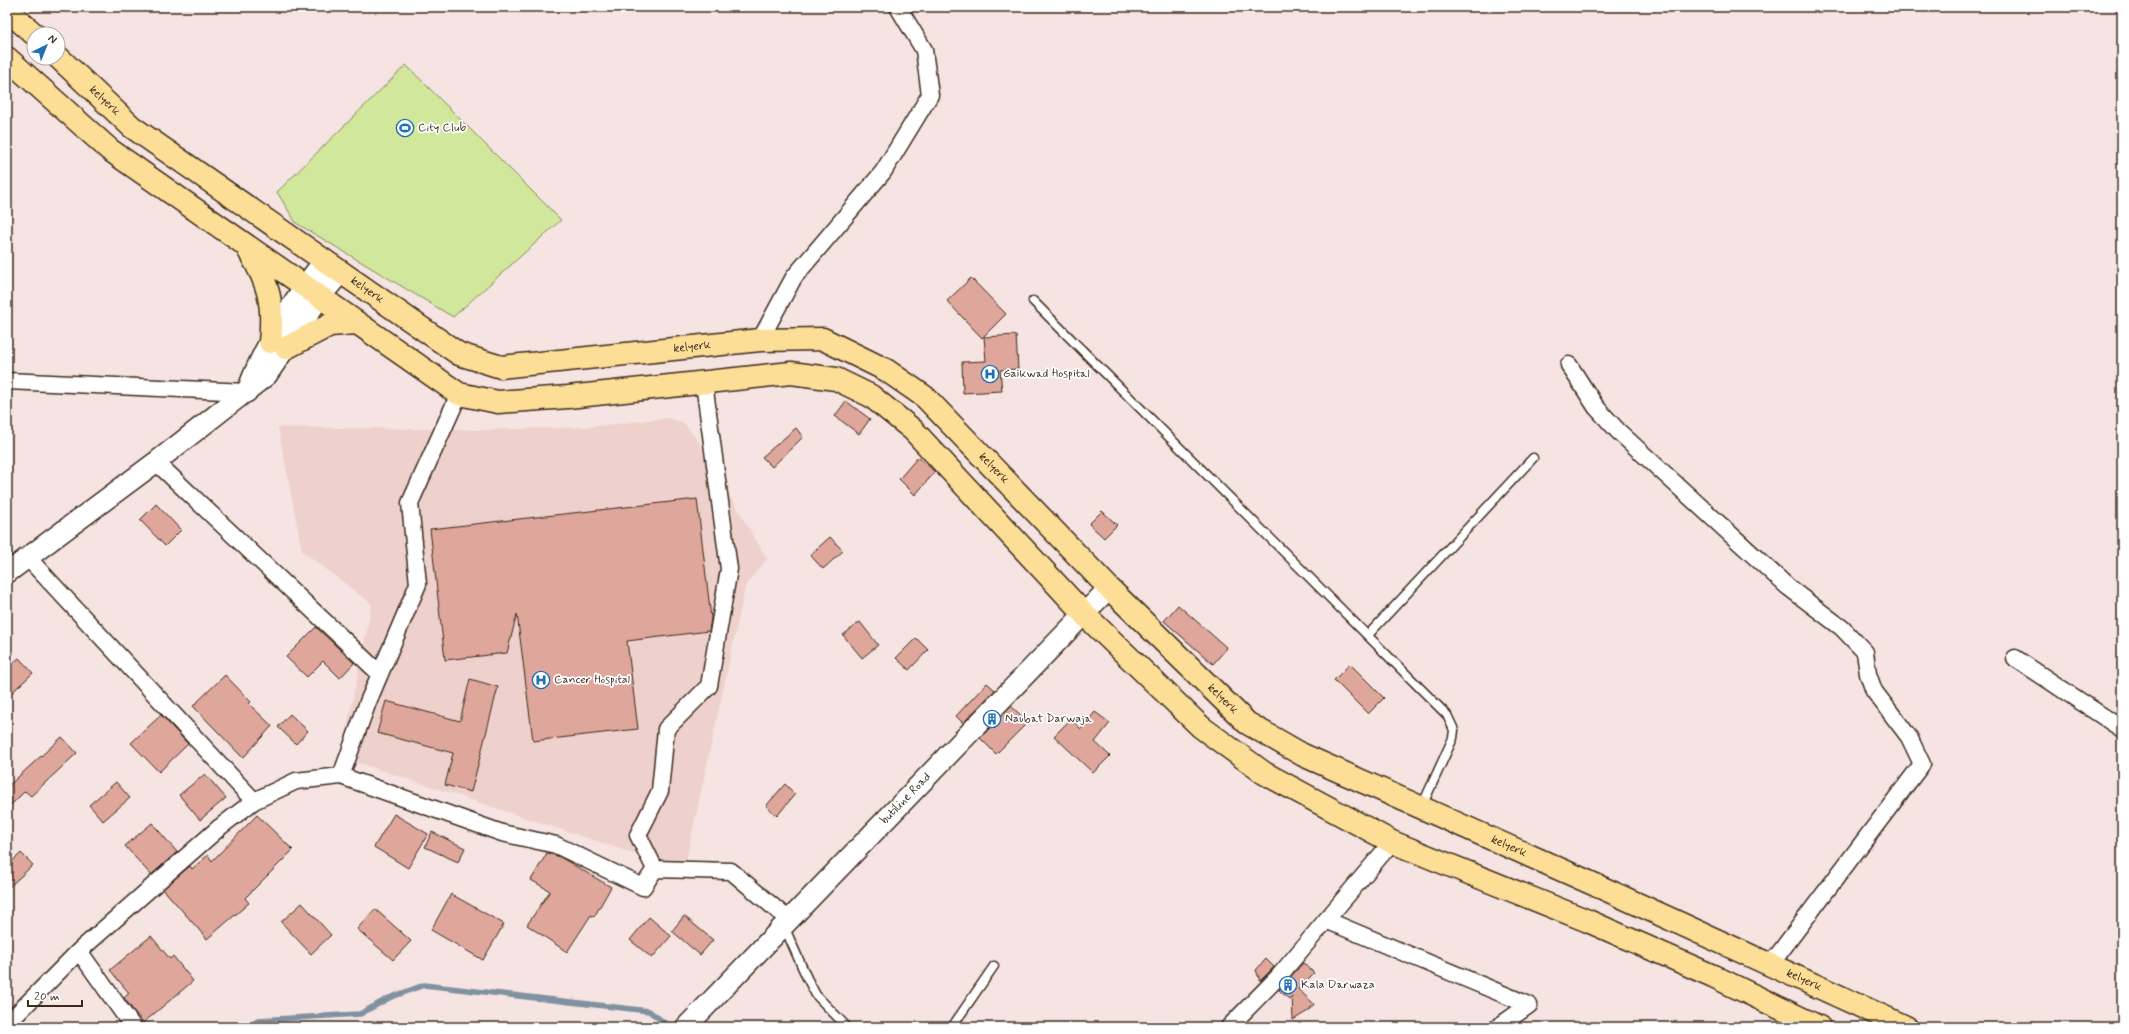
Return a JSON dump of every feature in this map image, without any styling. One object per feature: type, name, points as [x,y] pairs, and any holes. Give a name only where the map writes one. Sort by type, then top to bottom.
[{"type":"main road","points":[[7,10],[26,27]]},
{"type":"main road","points":[[7,58],[110,150],[459,394],[498,402],[568,397],[791,373],[836,379],[871,396],[913,430],[1085,615],[1201,727],[1264,773],[1392,842],[1588,921],[1713,976],[1819,1027]]},
{"type":"main road","name":"kelyerk","points":[[66,65],[132,127],[459,354],[500,367],[760,340],[823,339],[886,370],[925,398],[1109,588],[1247,722],[1303,755],[1771,964],[1906,1027]]},
{"type":"main road","points":[[85,128],[107,104]]},
{"type":"main road","points":[[247,246],[264,276],[269,291],[272,319],[278,345],[330,324],[356,323]]},
{"type":"street","points":[[760,340],[794,277],[883,172],[930,95],[924,50],[898,7]]},
{"type":"street","points":[[7,573],[156,462],[267,375],[278,345],[312,292],[332,266]]},
{"type":"street","points":[[1569,365],[1596,406],[1618,431],[1788,587],[1842,628],[1865,652],[1868,674],[1874,691],[1909,737],[1922,764],[1771,964]]},
{"type":"street","points":[[7,381],[247,392]]},
{"type":"street","points":[[655,869],[638,835],[660,791],[666,729],[709,686],[729,569],[704,382]]},
{"type":"street","points":[[341,776],[380,674],[418,584],[410,504],[459,394]]},
{"type":"street","points":[[156,462],[380,674]]},
{"type":"street","points":[[28,558],[254,801]]},
{"type":"street","name":"butiline Road","points":[[686,1027],[1085,615],[1109,588]]},
{"type":"street","points":[[2015,658],[2122,729]]},
{"type":"street","points":[[7,1024],[79,951],[220,827],[254,801],[296,781],[341,776],[502,833],[556,845],[643,887],[655,869]]},
{"type":"street","points":[[1229,1027],[1278,976],[1392,842]]},
{"type":"street","points":[[655,869],[731,871],[786,923]]},
{"type":"street","points":[[1326,920],[1529,1005],[1498,1027]]},
{"type":"street","points":[[79,951],[133,1027]]},
{"type":"lane","points":[[1033,301],[1368,635],[1438,706],[1452,723],[1454,730],[1453,738],[1422,808]]},
{"type":"lane","points":[[1368,635],[1533,458]]},
{"type":"lane","points":[[786,923],[806,978],[816,994],[848,1027]]},
{"type":"lane","points":[[952,1027],[994,966]]},
{"type":"shaded area","name":"Cancer Hospital","points":[[668,418],[684,423],[697,440],[767,559],[746,584],[684,870],[341,757],[372,604],[302,551],[278,427],[484,430],[588,427]]},
{"type":"green space","name":"City Club","points":[[406,65],[561,220],[453,317],[296,223],[277,192]]},
{"type":"building","points":[[971,278],[1006,314],[982,338],[947,301]]},
{"type":"building","points":[[1016,335],[1018,369],[1000,370],[1002,391],[963,393],[962,362],[986,361],[984,337]]},
{"type":"building","points":[[846,401],[870,419],[859,434],[835,416]]},
{"type":"building","points":[[796,428],[803,437],[772,467],[762,457]]},
{"type":"building","points":[[918,457],[935,472],[915,495],[899,479]]},
{"type":"building","name":"Cancer Hospital","points":[[697,499],[711,618],[709,631],[627,641],[638,729],[533,741],[517,614],[507,653],[445,660],[430,529]]},
{"type":"building","points":[[156,504],[181,530],[165,546],[140,520]]},
{"type":"building","points":[[1102,511],[1117,525],[1104,538],[1089,524]]},
{"type":"building","points":[[830,537],[843,551],[823,569],[810,555]]},
{"type":"building","points":[[1178,605],[1227,648],[1213,664],[1164,621]]},
{"type":"building","points":[[860,622],[878,645],[862,658],[843,635]]},
{"type":"building","points":[[316,627],[354,663],[340,678],[323,661],[307,677],[286,657]]},
{"type":"building","points":[[916,638],[928,650],[909,670],[896,658]]},
{"type":"building","points":[[19,658],[33,673],[7,697],[7,668]]},
{"type":"building","points":[[1350,664],[1384,698],[1368,714],[1334,680]]},
{"type":"building","points":[[225,675],[251,702],[249,704],[272,726],[243,758],[193,706]]},
{"type":"building","points":[[470,679],[498,687],[471,792],[445,785],[453,753],[377,733],[386,701],[460,721]]},
{"type":"building","points":[[987,683],[995,690],[963,723],[956,716]]},
{"type":"building","points":[[1011,706],[1028,722],[996,754],[980,738]]},
{"type":"building","points":[[1095,712],[1110,723],[1095,742],[1110,756],[1093,773],[1054,736],[1071,719],[1081,729]]},
{"type":"building","points":[[290,714],[308,731],[296,744],[278,727]]},
{"type":"building","points":[[161,715],[188,744],[159,772],[131,743]]},
{"type":"building","points":[[62,737],[77,753],[31,796],[25,791],[7,809],[7,787]]},
{"type":"building","points":[[205,774],[226,798],[200,820],[179,795]]},
{"type":"building","points":[[116,782],[130,798],[103,821],[89,805]]},
{"type":"building","points":[[785,784],[795,794],[777,816],[766,806]]},
{"type":"building","points":[[394,814],[428,834],[408,868],[374,847]]},
{"type":"building","points":[[257,815],[293,850],[245,898],[249,903],[207,939],[163,889],[190,866],[192,869],[208,855],[212,861]]},
{"type":"building","points":[[152,823],[177,852],[151,875],[125,846]]},
{"type":"building","points":[[432,832],[465,848],[458,862],[425,847]]},
{"type":"building","points":[[21,853],[33,865],[7,889],[7,866]]},
{"type":"building","points":[[547,853],[560,857],[611,887],[594,917],[591,915],[567,952],[527,925],[550,891],[531,880]]},
{"type":"building","points":[[451,894],[504,924],[483,960],[431,930]]},
{"type":"building","points":[[302,903],[331,935],[311,954],[281,922]]},
{"type":"building","points":[[375,909],[411,941],[393,960],[357,929]]},
{"type":"building","points":[[684,916],[713,940],[700,955],[672,931]]},
{"type":"building","points":[[649,917],[671,936],[652,958],[630,940]]},
{"type":"building","points":[[151,936],[170,959],[173,956],[193,981],[143,1023],[124,998],[129,993],[110,970]]},
{"type":"building","points":[[1266,959],[1274,967],[1260,981],[1256,970]]},
{"type":"building","points":[[1303,963],[1314,973],[1298,989],[1314,1004],[1308,1011],[1293,1020],[1292,996],[1289,999],[1279,990]]},
{"type":"waterway","points":[[249,1027],[259,1020],[360,1014],[389,998],[424,985],[649,1011],[670,1027]]},
{"type":"place","name":"City Club","points":[[405,128]]},
{"type":"place","name":"Gaikwad Hospital","points":[[990,374]]},
{"type":"place","name":"Cancer Hospital","points":[[541,680]]},
{"type":"place","name":"Naubat Darwaja","points":[[992,719]]},
{"type":"place","name":"Kala Darwaza","points":[[1288,985]]}]
